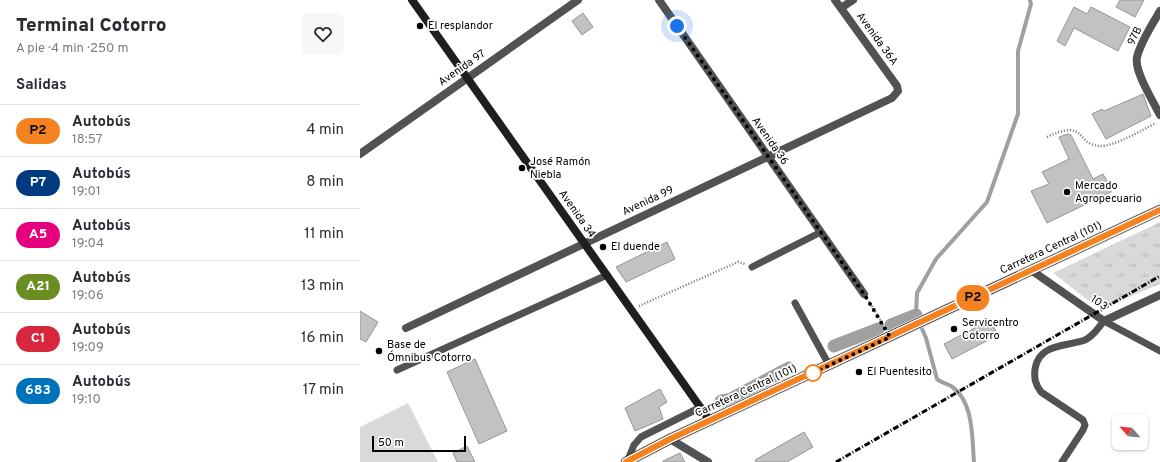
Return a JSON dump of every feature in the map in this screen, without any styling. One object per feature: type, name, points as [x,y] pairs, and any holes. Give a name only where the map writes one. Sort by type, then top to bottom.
[{"type":"main road","name":"Carretera Central (101)","points":[[627,462],[670,439],[1160,210]]},
{"type":"street","name":"Avenida 34","points":[[412,0],[710,421]]},
{"type":"street","name":"Avenida 97","points":[[360,154],[578,0]]},
{"type":"street","name":"Avenida 36","points":[[659,0],[864,294]]},
{"type":"street","name":"Avenida 36A","points":[[835,0],[898,86],[898,92]]},
{"type":"street","points":[[842,8],[853,0]]},
{"type":"street","name":"97B","points":[[1160,12],[1142,44],[1137,58],[1139,71],[1160,115]]},
{"type":"street","name":"Avenida 99","points":[[406,328],[892,98],[898,92]]},
{"type":"street","name":"103","points":[[1031,270],[1104,321],[1160,296]]},
{"type":"street","points":[[670,439],[708,462]]},
{"type":"lane","points":[[752,266],[821,232]]},
{"type":"lane","points":[[397,370],[608,276]]},
{"type":"lane","points":[[795,303],[829,365]]},
{"type":"lane","points":[[1062,462],[1085,425],[1083,420],[1041,392],[1036,386],[1034,376],[1040,356],[1046,350],[1084,340],[1094,334],[1104,321],[1160,351]]},
{"type":"lane","points":[[627,462],[634,445],[641,437],[701,407]]},
{"type":"path","points":[[1047,137],[1062,130],[1070,129],[1079,133],[1091,144],[1105,145],[1160,122]]},
{"type":"path","points":[[631,309],[738,262],[752,266]]},
{"type":"path","points":[[864,294],[895,334]]},
{"type":"green space","points":[[1160,222],[1160,284],[1103,308],[1090,302],[1053,273]]},
{"type":"green space","points":[[408,403],[438,462],[360,462],[360,427]]},
{"type":"building","points":[[1120,0],[1144,0],[1135,17],[1116,7]]},
{"type":"building","points":[[1074,7],[1087,14],[1091,7],[1130,27],[1118,51],[1074,28],[1065,46],[1057,41]]},
{"type":"building","points":[[583,13],[593,27],[582,35],[572,21]]},
{"type":"building","points":[[1143,94],[1151,116],[1106,139],[1092,114],[1102,109],[1104,111]]},
{"type":"building","points":[[1068,134],[1071,135],[1093,179],[1103,174],[1111,188],[1111,192],[1047,223],[1031,191],[1049,184],[1042,172],[1069,159],[1059,137]]},
{"type":"building","points":[[667,242],[675,259],[626,282],[616,267]]},
{"type":"building","points":[[360,311],[378,322],[366,342],[360,339]]},
{"type":"building","points":[[990,320],[998,335],[952,359],[944,344]]},
{"type":"building","points":[[475,359],[507,431],[479,444],[447,372]]},
{"type":"building","points":[[660,389],[667,402],[659,407],[663,419],[635,431],[625,408]]},
{"type":"building","points":[[804,432],[813,447],[787,462],[756,462],[755,460]]},
{"type":"building","points":[[467,446],[475,462],[457,462],[453,453]]},
{"type":"building","points":[[680,453],[685,462],[663,462],[663,461]]},
{"type":"waterway","points":[[974,462],[972,431],[968,410],[959,393],[951,386],[937,379],[926,338],[916,315],[917,293],[936,259],[987,202],[1018,114],[1018,51],[1031,4],[1030,0]]},
{"type":"waterway","points":[[891,325],[916,315]]},
{"type":"waterway","points":[[834,346],[878,329]]},
{"type":"waterway","points":[[721,401],[731,399],[789,368]]},
{"type":"railway","points":[[836,462],[1160,276]]},
{"type":"bus line","name":"P2","points":[[626,462],[670,439],[1160,210]]},
{"type":"place","name":"El resplandor","points":[[420,26]]},
{"type":"place","name":"José Ramón Niebla","points":[[522,168]]},
{"type":"place","name":"Mercado Agropecuario","points":[[1067,192]]},
{"type":"place","name":"El duende","points":[[603,247]]},
{"type":"place","name":"Servicentro Cotorro","points":[[954,329]]},
{"type":"place","name":"Base de Ómnibus Cotorro","points":[[379,351]]},
{"type":"place","name":"El Puentesito","points":[[859,372]]},
{"type":"route","points":[[677,26],[864,294],[890,337],[813,373]]}]
